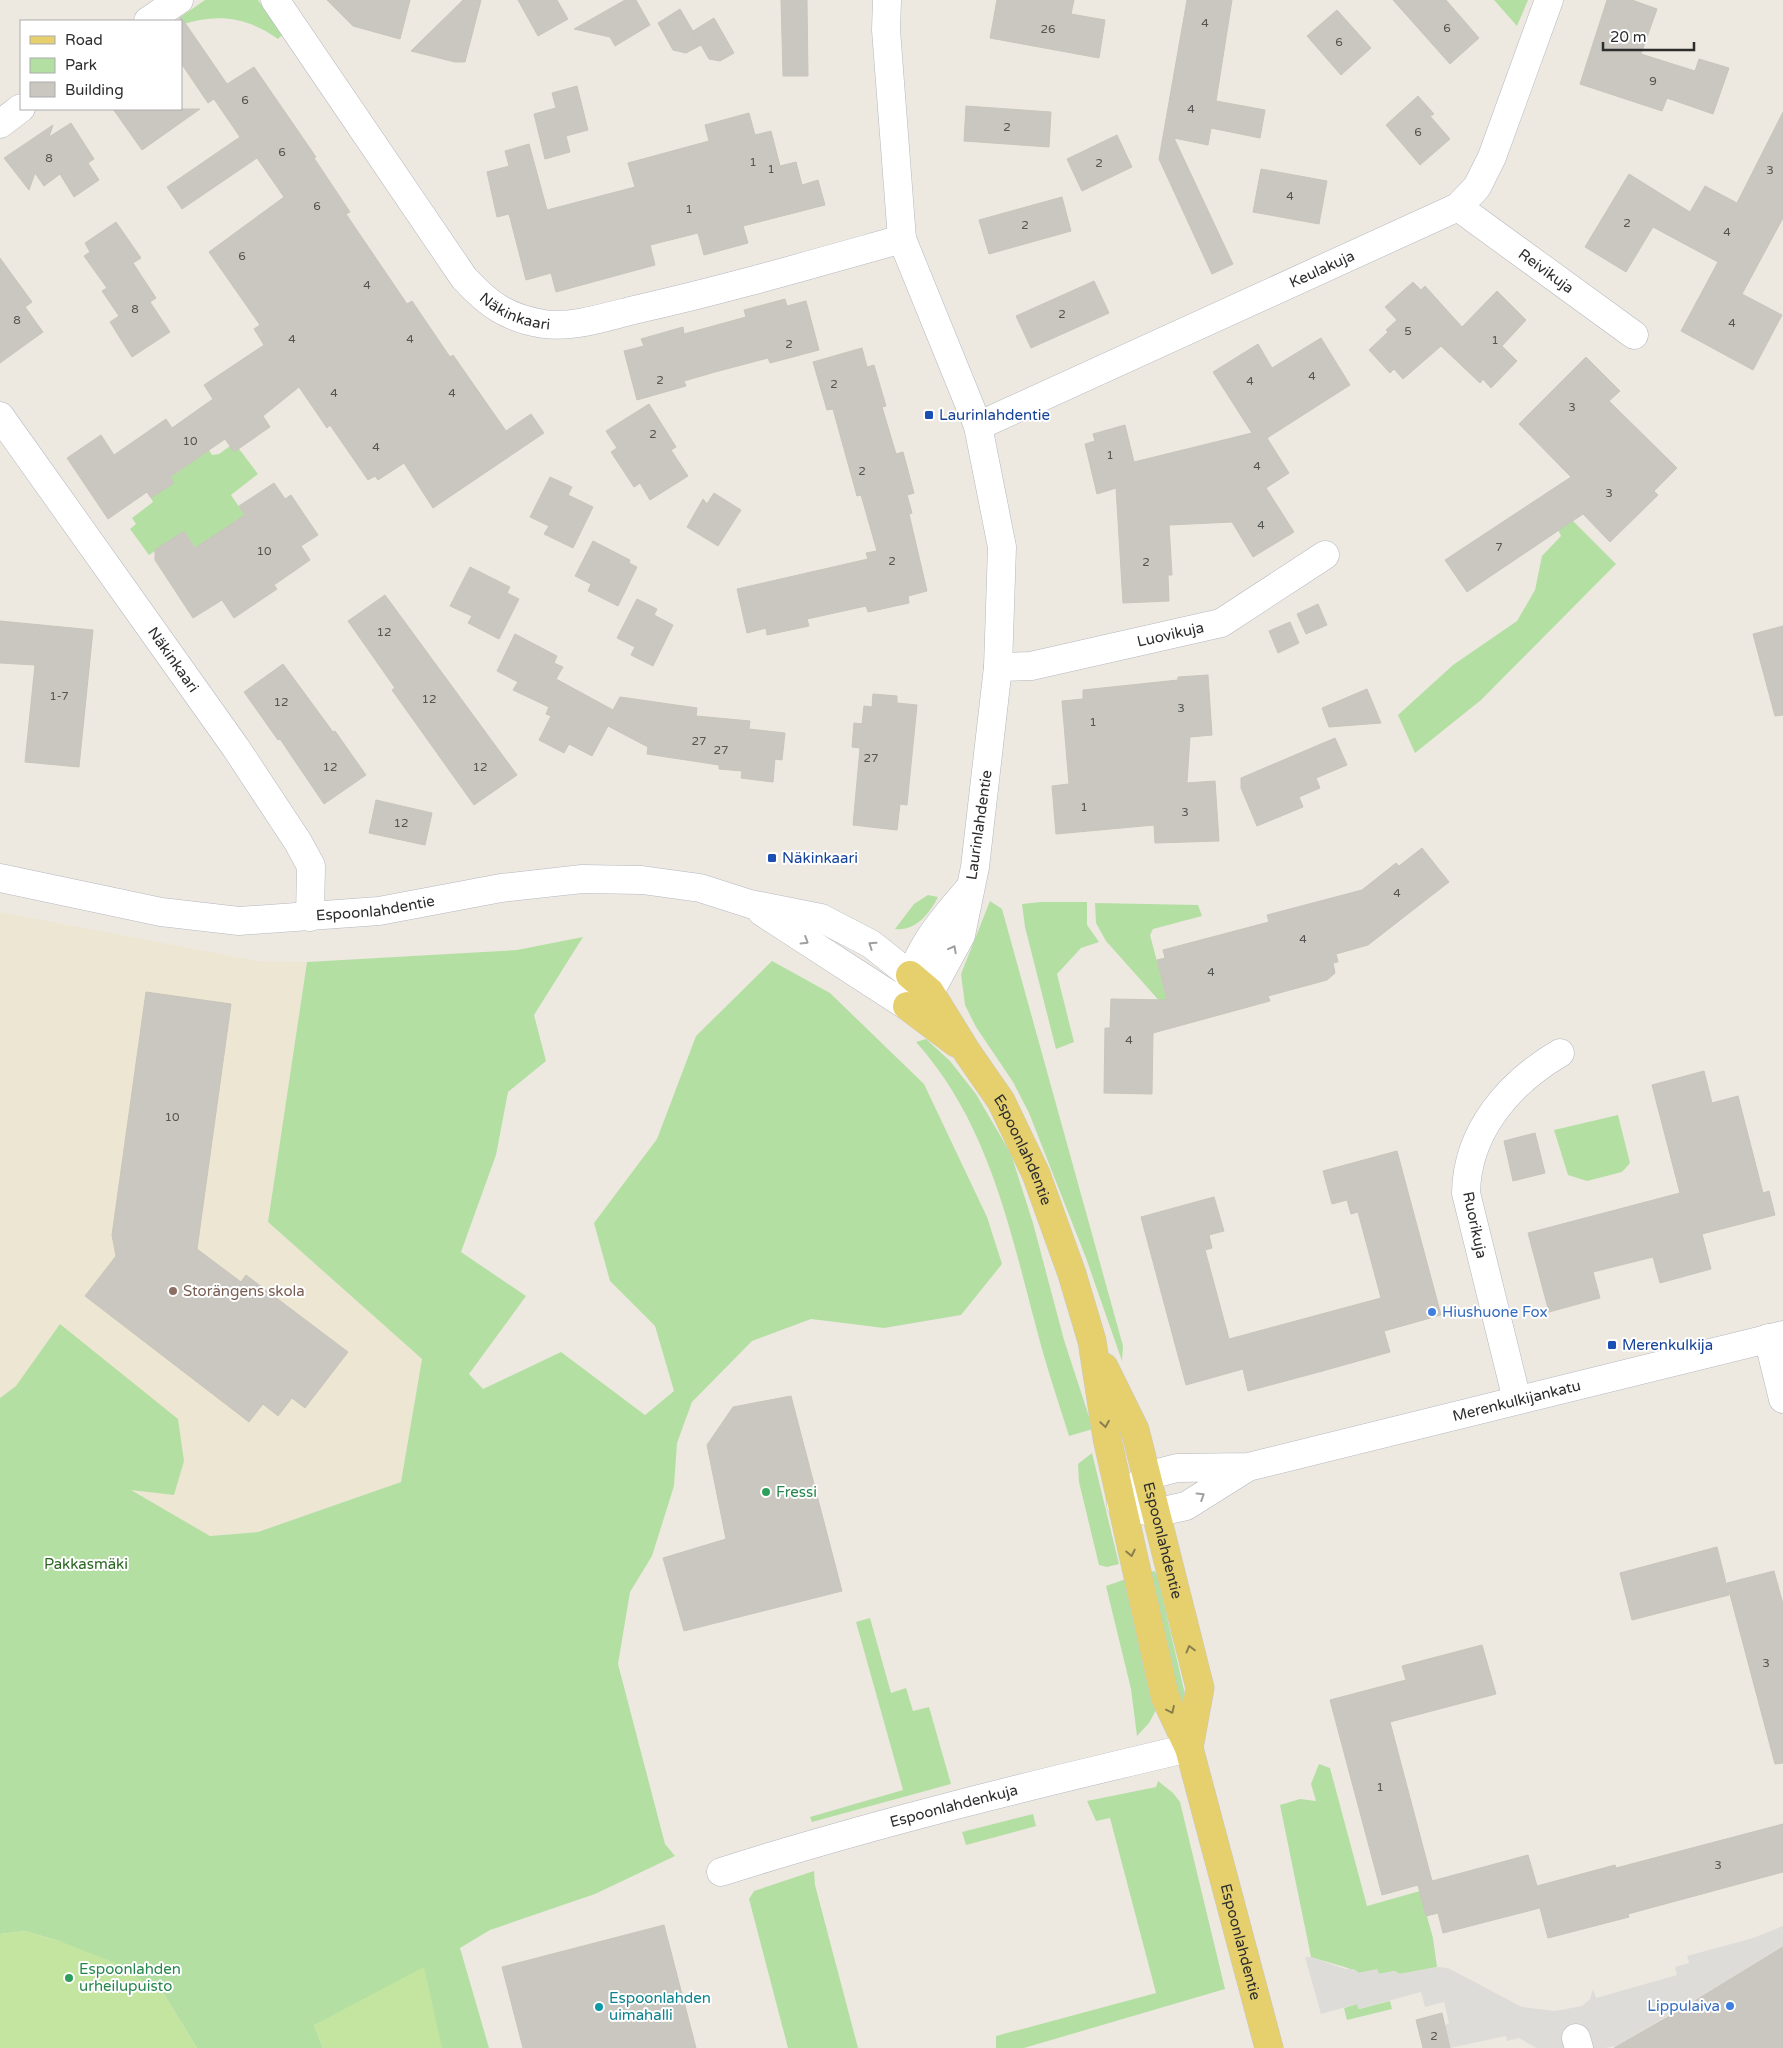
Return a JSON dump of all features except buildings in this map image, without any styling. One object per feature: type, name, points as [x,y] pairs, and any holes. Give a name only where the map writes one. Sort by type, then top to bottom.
[{"type":"main road","name":"Espoonlahdentie","points":[[920,984],[1001,1101],[1036,1174],[1072,1274],[1092,1341],[1107,1438],[1165,1697],[1189,1748],[1269,2048]]},
{"type":"main road","name":"Espoonlahdentie","points":[[907,1006],[967,1052]]},
{"type":"main road","name":"Espoonlahdentie","points":[[1092,1341],[1135,1430],[1200,1688],[1189,1748]]},
{"type":"street","points":[[149,20],[179,0]]},
{"type":"street","name":"Näkinkaari","points":[[275,0],[464,278],[484,300],[504,313],[546,324],[576,323],[683,300],[902,240]]},
{"type":"street","name":"Laurinlahdentie","points":[[887,0],[886,30],[902,240],[978,426],[1002,547],[998,667],[976,867],[961,935],[920,984]]},
{"type":"street","name":"Keulakuja","points":[[978,426],[1458,207],[1477,187],[1492,157],[1549,0]]},
{"type":"street","points":[[0,124],[20,109]]},
{"type":"street","name":"Reivikuja","points":[[1458,207],[1634,336]]},
{"type":"street","name":"Näkinkaari","points":[[0,416],[236,748],[298,842],[311,866],[310,917]]},
{"type":"street","name":"Luovikuja","points":[[998,667],[1031,666],[1221,623],[1325,555]]},
{"type":"street","name":"Espoonlahdentie","points":[[0,878],[161,912],[239,921],[379,912],[501,888],[582,879],[642,880],[691,887],[750,904],[821,918],[871,944],[920,984]]},
{"type":"street","name":"Espoonlahdentie","points":[[750,904],[907,1006]]},
{"type":"street","points":[[907,1006],[920,984]]},
{"type":"street","name":"Ruorikuja","points":[[1517,1400],[1466,1193],[1466,1173],[1471,1151],[1484,1125],[1503,1100],[1540,1064],[1560,1053]]},
{"type":"street","points":[[1775,1336],[1783,1399]]},
{"type":"street","name":"Merenkulkijankatu","points":[[1146,1476],[1177,1468],[1248,1467],[1775,1336]]},
{"type":"street","name":"Merenkulkijankatu","points":[[1121,1505],[1155,1513],[1186,1506],[1248,1467]]},
{"type":"street","points":[[1121,1505],[1146,1476]]},
{"type":"street","name":"Espoonlahdenkuja","points":[[721,1872],[795,1848],[896,1821],[1189,1748]]},
{"type":"shaded area","name":"Storängens skola","points":[[0,912],[257,961],[307,962],[268,1222],[422,1359],[401,1482],[258,1532],[210,1536],[130,1489],[0,1437]]},
{"type":"shaded area","points":[[1783,1926],[1783,1963],[1775,1952],[1617,2046],[1605,2048],[1536,2048],[1519,2038],[1507,2041],[1506,2036],[1450,2048],[1445,2025],[1449,2023],[1444,2002],[1425,2007],[1421,1992],[1359,2009],[1357,2004],[1321,2014],[1305,1957],[1311,1957],[1345,1969],[1354,1969],[1359,1973],[1377,1969],[1379,1974],[1394,1971],[1400,1974],[1437,1967],[1448,1968],[1522,2007],[1555,2011],[1582,2006],[1590,1999],[1593,1989],[1596,1998],[1677,1975],[1675,1967],[1689,1963],[1687,1956],[1753,1938]]},
{"type":"green space","points":[[205,0],[258,0],[283,34],[278,39],[255,26],[231,19],[207,19],[182,25],[182,20],[179,18]]},
{"type":"green space","points":[[1494,0],[1528,0],[1517,26]]},
{"type":"green space","points":[[230,446],[234,452],[239,449],[258,474],[231,495],[245,515],[197,550],[184,531],[149,555],[130,529],[136,524],[132,518],[153,502],[151,498],[174,483],[170,477],[209,450],[212,455],[219,454]]},
{"type":"green space","points":[[1565,513],[1616,564],[1481,700],[1415,753],[1398,715],[1453,665],[1517,621],[1535,590],[1542,556],[1561,536],[1554,521]]},
{"type":"green space","points":[[928,895],[938,897],[926,915],[909,928],[895,929],[914,904]]},
{"type":"green space","points":[[990,901],[1002,909],[1123,1346],[1122,1361],[1086,1258],[1029,1113],[1013,1082],[976,1027],[965,1005],[961,974]]},
{"type":"green space","points":[[1087,902],[1087,925],[1099,942],[1081,948],[1057,974],[1074,1042],[1056,1049],[1025,927],[1022,904]]},
{"type":"green space","points":[[1095,903],[1198,905],[1202,916],[1153,929],[1150,935],[1171,1014],[1106,941],[1096,923]]},
{"type":"green space","name":"Pakkasmäki","points":[[583,937],[534,1015],[546,1061],[508,1092],[496,1155],[461,1252],[526,1296],[469,1374],[483,1389],[561,1352],[645,1415],[674,1391],[655,1326],[610,1281],[594,1223],[657,1139],[696,1036],[772,961],[830,993],[924,1084],[987,1217],[1002,1264],[961,1315],[884,1328],[811,1319],[752,1341],[692,1402],[677,1443],[674,1486],[652,1556],[630,1592],[618,1664],[665,1844],[675,1856],[595,1894],[490,1930],[460,1948],[489,2048],[417,2048],[314,2025],[323,2048],[197,2048],[163,1993],[59,1941],[25,1931],[0,1934],[0,1398],[16,1386],[60,1324],[178,1419],[184,1461],[174,1495],[131,1490],[210,1536],[258,1532],[401,1482],[422,1359],[268,1222],[307,962],[517,950]]},
{"type":"green space","points":[[926,1039],[950,1061],[976,1094],[1011,1154],[1033,1223],[1064,1340],[1093,1429],[1069,1436],[1045,1360],[997,1187],[982,1148],[964,1111],[942,1075],[916,1042]]},
{"type":"green space","points":[[1618,1115],[1630,1163],[1622,1172],[1587,1181],[1568,1175],[1554,1130]]},
{"type":"green space","points":[[1092,1453],[1119,1564],[1107,1567],[1099,1565],[1079,1482],[1078,1464]]},
{"type":"green space","points":[[1154,1571],[1157,1574],[1187,1703],[1179,1698],[1150,1572]]},
{"type":"green space","points":[[1126,1579],[1156,1710],[1149,1723],[1137,1736],[1131,1689],[1106,1586]]},
{"type":"green space","points":[[870,1618],[891,1693],[906,1688],[913,1711],[929,1707],[951,1784],[812,1822],[810,1817],[903,1790],[856,1622]]},
{"type":"green space","points":[[1319,1764],[1330,1768],[1367,1906],[1420,1891],[1433,1938],[1437,1967],[1400,1974],[1394,1971],[1379,1974],[1373,1970],[1359,1973],[1311,1957],[1280,1805],[1300,1799],[1316,1801],[1311,1784]]},
{"type":"green space","points":[[1158,1781],[1173,1793],[1180,1802],[1225,1989],[1024,2048],[996,2048],[996,2036],[1156,1993],[1110,1818],[1096,1821],[1087,1801],[1156,1787]]},
{"type":"green space","points":[[1033,1814],[1036,1826],[966,1845],[962,1832]]},
{"type":"green space","points":[[814,1871],[815,1885],[858,2048],[788,2048],[749,1899],[754,1891]]},
{"type":"green space","name":"Espoonlahden urheilupuisto","points":[[25,1931],[59,1941],[113,1962],[163,1993],[197,2048],[0,2048],[0,1934]]},
{"type":"green space","points":[[424,1967],[442,2048],[323,2048],[314,2025]]},
{"type":"green space","points":[[1390,2001],[1392,2009],[1347,2020],[1344,2008],[1357,2004],[1359,2009]]},
{"type":"place","name":"Laurinlahdentie","points":[[929,415]]},
{"type":"place","name":"Näkinkaari","points":[[772,858]]},
{"type":"place","name":"Storängens skola","points":[[173,1291]]},
{"type":"place","name":"Hiushuone Fox","points":[[1432,1312]]},
{"type":"place","name":"Merenkulkija","points":[[1612,1345]]},
{"type":"place","name":"Fressi","points":[[766,1492]]},
{"type":"place","name":"Espoonlahden urheilupuisto","points":[[69,1978]]},
{"type":"place","name":"Lippulaiva","points":[[1730,2006]]},
{"type":"place","name":"Espoonlahden uimahalli","points":[[599,2007]]}]
